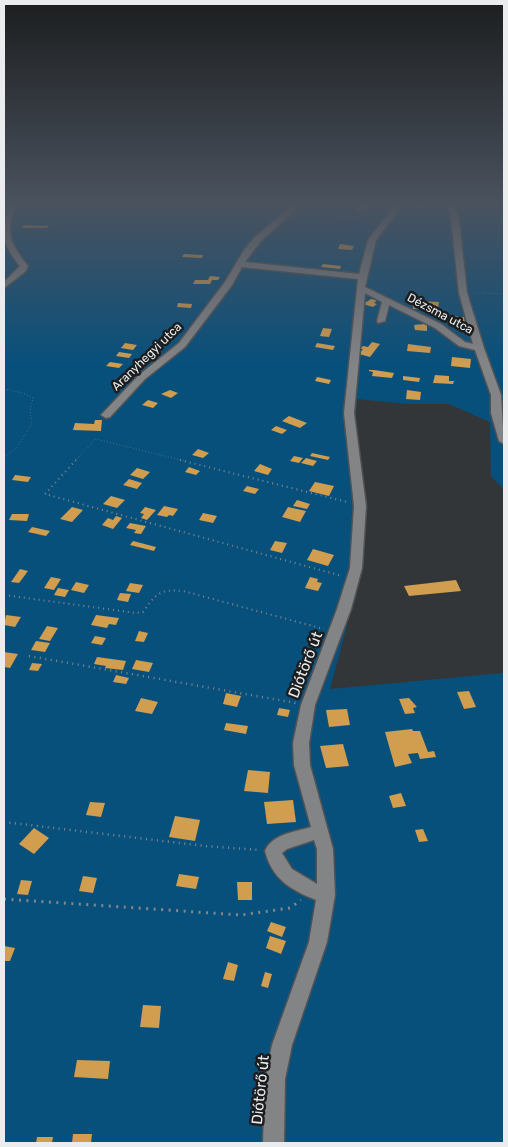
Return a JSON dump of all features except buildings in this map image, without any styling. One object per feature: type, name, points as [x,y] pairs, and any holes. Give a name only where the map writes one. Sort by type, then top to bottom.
[{"type":"street","points":[[4,286],[23,269],[24,266],[14,257]]},
{"type":"street","name":"Aranyhegyi utca","points":[[106,415],[142,377],[182,345],[229,283],[245,257]]},
{"type":"street","name":"Diótörő út","points":[[273,1143],[275,1079],[282,1045],[318,942],[320,893],[327,865],[302,765],[301,743],[308,705],[336,633],[354,579],[360,506],[349,413],[362,283],[368,257]]},
{"type":"street","name":"Dézsma utca","points":[[460,257],[464,293],[479,348],[496,395],[496,413],[504,441]]},
{"type":"street","points":[[240,264],[362,283]]},
{"type":"street","name":"Dézsma utca","points":[[362,283],[386,301],[438,326],[462,344],[479,348]]},
{"type":"street","points":[[381,321],[386,301]]},
{"type":"street","points":[[320,831],[282,843],[273,851],[274,858],[286,874],[320,893]]},
{"type":"path","points":[[464,293],[504,294]]},
{"type":"path","points":[[4,389],[23,393],[32,398],[30,411],[32,423],[17,448],[4,457]]},
{"type":"path","points":[[354,579],[45,494],[96,439],[360,506]]},
{"type":"path","points":[[4,595],[136,613],[143,612],[158,591],[174,590],[336,633]]},
{"type":"path","points":[[29,656],[308,705]]},
{"type":"path","points":[[4,822],[205,846],[273,851]]},
{"type":"path","points":[[4,899],[242,914],[290,908],[320,893]]},
{"type":"shaded area","points":[[4,257],[504,257],[504,489],[491,476],[490,422],[449,404],[407,404],[357,399],[353,446],[364,492],[363,557],[359,580],[330,689],[504,673],[504,1143],[4,1143]]}]
